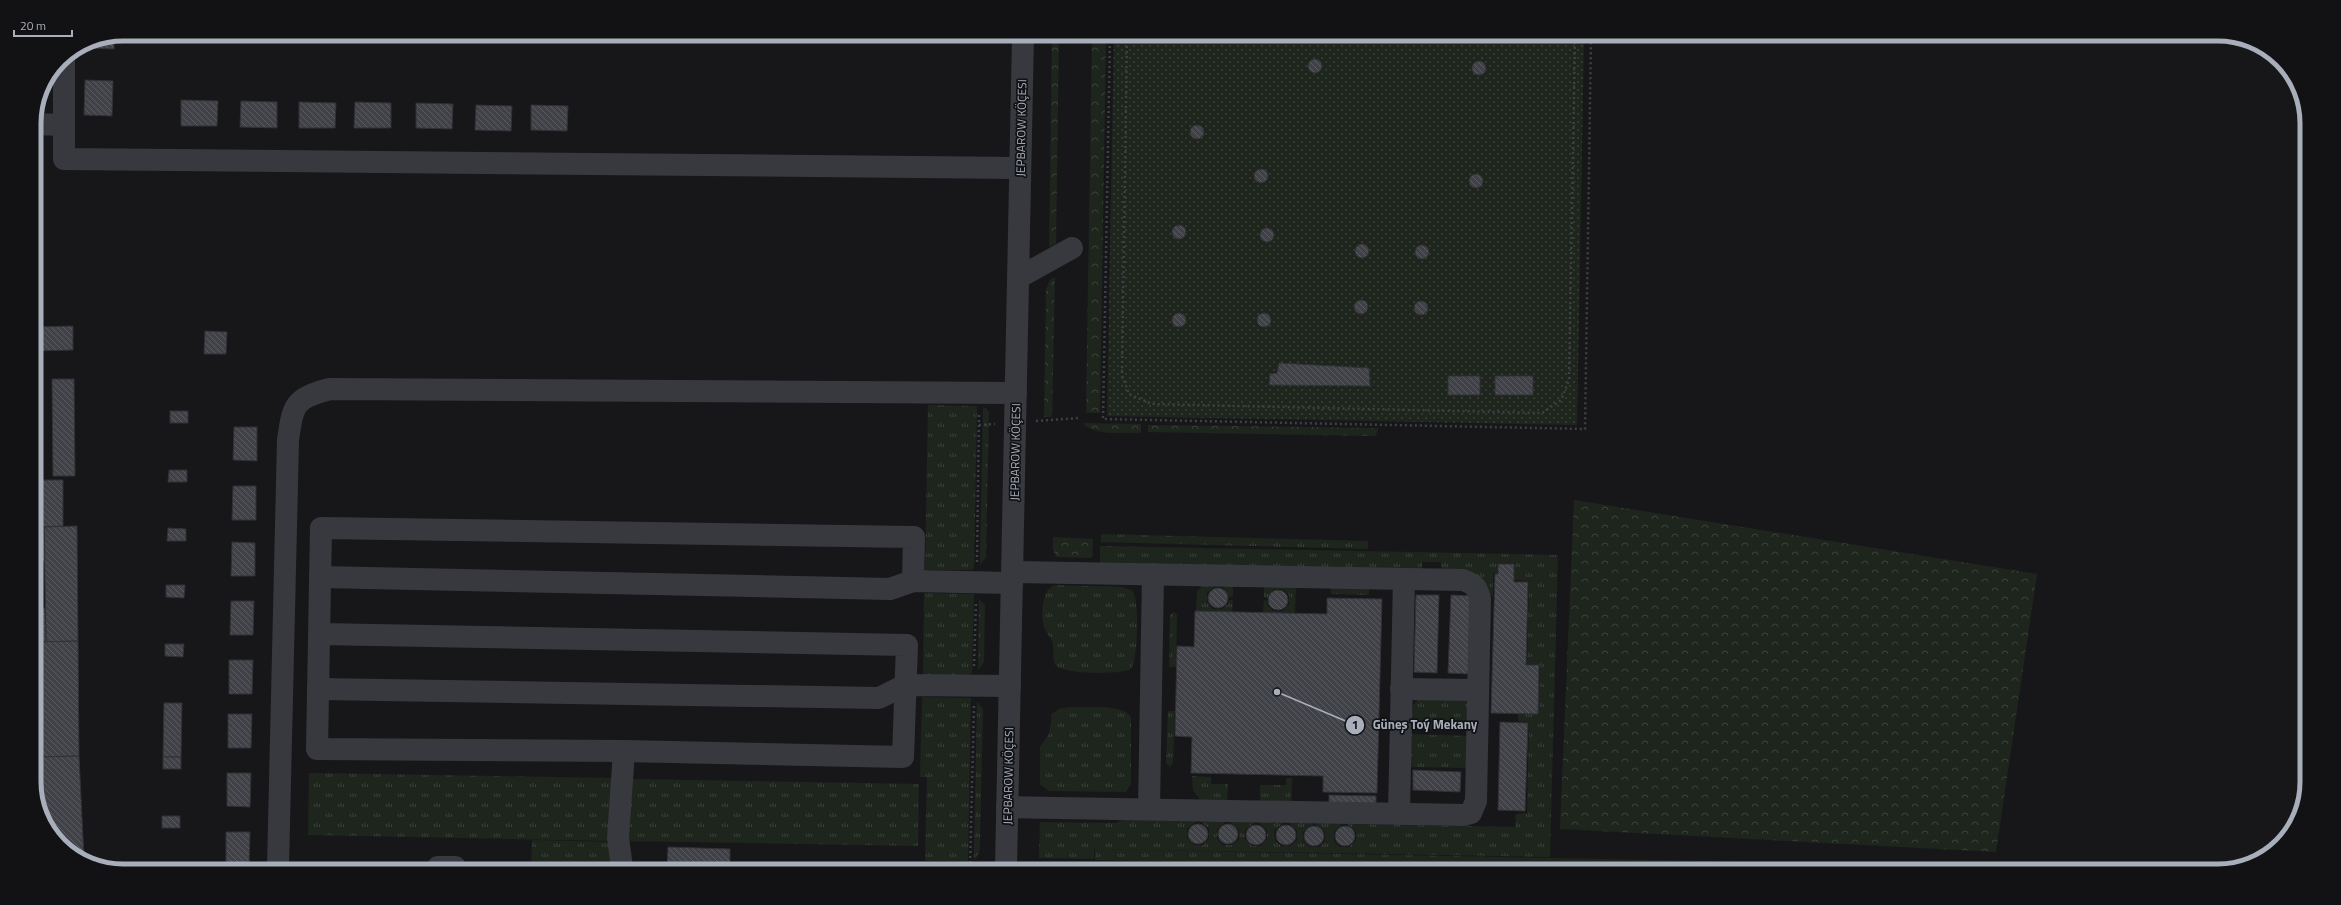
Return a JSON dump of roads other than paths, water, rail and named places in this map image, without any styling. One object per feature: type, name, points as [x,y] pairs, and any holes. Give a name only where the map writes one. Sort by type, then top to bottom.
[{"type":"street","name":"JEPBAROW KÖÇESI","points":[[1006,864],[1023,41]]},
{"type":"street","points":[[64,66],[64,159],[1020,168]]},
{"type":"street","points":[[41,124],[64,125]]},
{"type":"street","points":[[1018,278],[1072,248]]},
{"type":"street","points":[[278,864],[288,440],[291,418],[296,405],[308,395],[330,389],[1016,393]]},
{"type":"street","points":[[320,634],[906,645],[903,757],[624,751],[317,749],[321,528],[914,537],[913,581]]},
{"type":"street","points":[[1149,809],[1153,574]]},
{"type":"street","points":[[320,577],[890,589],[913,581],[976,582],[1012,577],[1153,574],[1463,580],[1472,583],[1478,589],[1480,599],[1475,808],[1471,813],[1464,815],[1007,807]]},
{"type":"street","points":[[1399,814],[1404,578]]},
{"type":"street","points":[[318,689],[880,698],[905,685],[1010,686]]},
{"type":"street","points":[[1401,689],[1478,690]]},
{"type":"street","points":[[622,864],[618,838],[624,751]]},
{"type":"place","name":"Güneş Toý Mekany","points":[[1277,692]]}]
